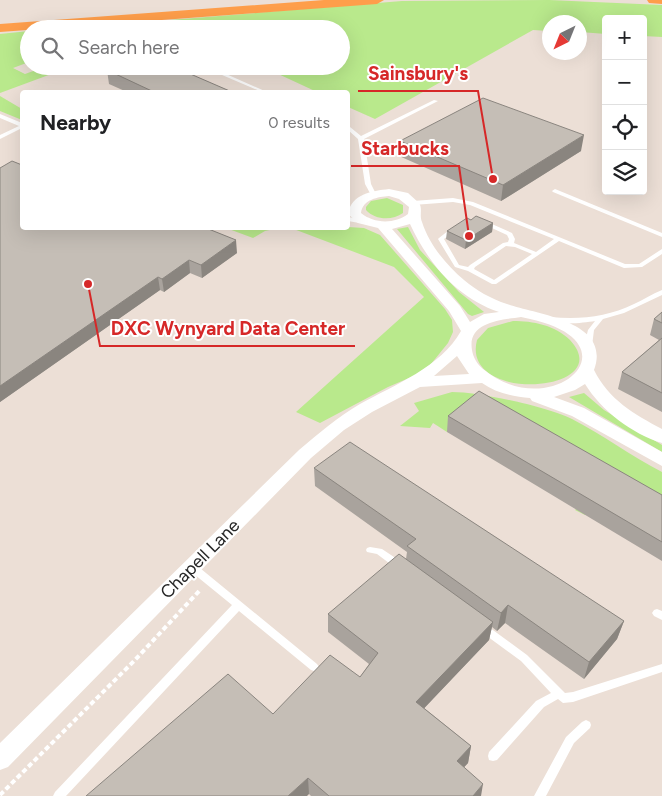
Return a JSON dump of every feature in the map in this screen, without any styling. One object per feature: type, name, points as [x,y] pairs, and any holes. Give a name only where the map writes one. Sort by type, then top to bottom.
[{"type":"highway","points":[[39,20],[230,0]]},
{"type":"highway","points":[[85,20],[287,0]]},
{"type":"highway","points":[[125,20],[377,0]]},
{"type":"highway","points":[[654,0],[662,0]]},
{"type":"highway","points":[[29,20],[126,6]]},
{"type":"highway","points":[[1,24],[20,21]]},
{"type":"highway","points":[[1,24],[20,22]]},
{"type":"highway","points":[[1,24],[20,26]]},
{"type":"street","points":[[413,210],[400,224],[382,225],[367,222],[356,214],[351,207],[363,198],[373,194],[396,195],[413,210],[427,246],[437,262],[451,276],[487,301],[521,313],[543,317],[572,330],[588,351],[590,362],[587,371],[577,382],[562,390],[542,393],[520,392]]},
{"type":"street","points":[[382,225],[455,309],[465,338],[466,362],[482,378],[500,387],[554,402],[578,412],[662,460]]},
{"type":"street","points":[[465,338],[489,317],[521,313]]},
{"type":"street","name":"Chapell Lane","points":[[0,759],[305,454],[338,426],[390,394],[417,382],[465,338]]},
{"type":"street","points":[[587,371],[593,387],[601,399],[662,437]]},
{"type":"street","name":"Chapell Lane","points":[[417,382],[482,378]]},
{"type":"lane","points":[[225,75],[261,90]]},
{"type":"lane","points":[[361,138],[436,101]]},
{"type":"lane","points":[[0,116],[20,125]]},
{"type":"lane","points":[[0,137],[20,127]]},
{"type":"lane","points":[[350,130],[361,138],[368,184],[373,194]]},
{"type":"lane","points":[[555,191],[662,236]]},
{"type":"lane","points":[[413,210],[453,200],[471,203],[624,266],[640,266],[662,251]]},
{"type":"lane","points":[[350,219],[367,222]]},
{"type":"lane","points":[[477,220],[510,234],[512,238],[511,244]]},
{"type":"lane","points":[[459,226],[441,239],[457,266],[470,270],[494,283],[558,239]]},
{"type":"lane","points":[[470,270],[506,244],[511,244],[536,254]]},
{"type":"lane","points":[[543,317],[600,320],[636,306],[662,292]]},
{"type":"lane","points":[[588,351],[588,339],[591,330],[600,320]]},
{"type":"lane","points":[[370,550],[379,551],[409,573]]},
{"type":"lane","points":[[191,566],[314,667]]},
{"type":"lane","points":[[59,796],[238,605]]},
{"type":"lane","points":[[478,624],[524,658],[563,698],[573,697],[662,668]]},
{"type":"lane","points":[[493,756],[540,704],[558,694]]},
{"type":"lane","points":[[540,796],[570,740],[586,725]]},
{"type":"path","points":[[0,795],[134,661],[208,581]]},
{"type":"green space","points":[[549,0],[662,5],[662,37],[647,36],[647,15],[602,15],[602,34],[587,33],[587,15],[542,15],[542,31],[533,30],[375,119],[350,108],[350,90],[313,90],[280,75],[350,75],[350,20],[169,20],[402,1]]},
{"type":"green space","points":[[20,32],[20,65],[13,68],[20,72],[20,75],[49,75],[0,93],[0,34]]},
{"type":"green space","points":[[0,96],[20,108],[20,119],[0,111]]},
{"type":"green space","points":[[387,198],[403,205],[403,213],[399,216],[384,218],[374,216],[366,210],[371,201]]},
{"type":"green space","points":[[350,227],[364,228],[380,235],[445,309],[452,320],[453,332],[448,343],[431,364],[416,375],[388,387],[320,423],[296,412],[424,297],[394,267],[296,230],[350,230]]},
{"type":"green space","points":[[408,227],[420,250],[459,292],[484,312],[472,316],[468,314],[397,229]]},
{"type":"green space","points":[[231,230],[270,230],[253,238]]},
{"type":"green space","points":[[513,321],[551,327],[570,340],[579,358],[574,372],[558,380],[536,384],[512,383],[491,375],[478,361],[477,340],[488,328]]},
{"type":"green space","points":[[452,392],[496,397],[531,405],[561,414],[595,432],[662,472],[662,515],[612,487],[585,515],[575,510],[604,482],[477,407],[447,432],[433,423],[430,428],[400,426],[419,411],[414,403]]},
{"type":"green space","points":[[584,393],[604,410],[662,445],[662,452],[569,397]]},
{"type":"building","points":[[118,75],[193,75],[227,90],[150,90]]},
{"type":"building","points":[[483,98],[584,135],[503,185],[400,141]]},
{"type":"building","points":[[12,161],[20,164],[20,230],[211,230],[236,240],[201,265],[189,260],[162,279],[158,277],[0,386],[0,168]]},
{"type":"building","points":[[476,216],[493,223],[466,240],[447,231],[467,218],[471,220]]},
{"type":"building","points":[[662,312],[662,323],[654,319]]},
{"type":"building","points":[[662,338],[662,393],[622,372]]},
{"type":"building","points":[[479,391],[662,495],[662,542],[448,416]]},
{"type":"building","points":[[350,442],[624,621],[589,662],[508,605],[501,613],[407,546],[416,539],[314,468]]},
{"type":"building","points":[[399,554],[493,622],[416,702],[471,746],[457,761],[483,784],[473,796],[329,796],[308,778],[288,796],[86,796],[228,674],[273,714],[330,655],[360,677],[378,653],[328,614]]},
{"type":"place","name":"Sainsbury's","points":[[493,179]]},
{"type":"place","name":"Starbucks","points":[[469,236]]},
{"type":"place","name":"DXC Wynyard Data Center","points":[[88,284]]}]
